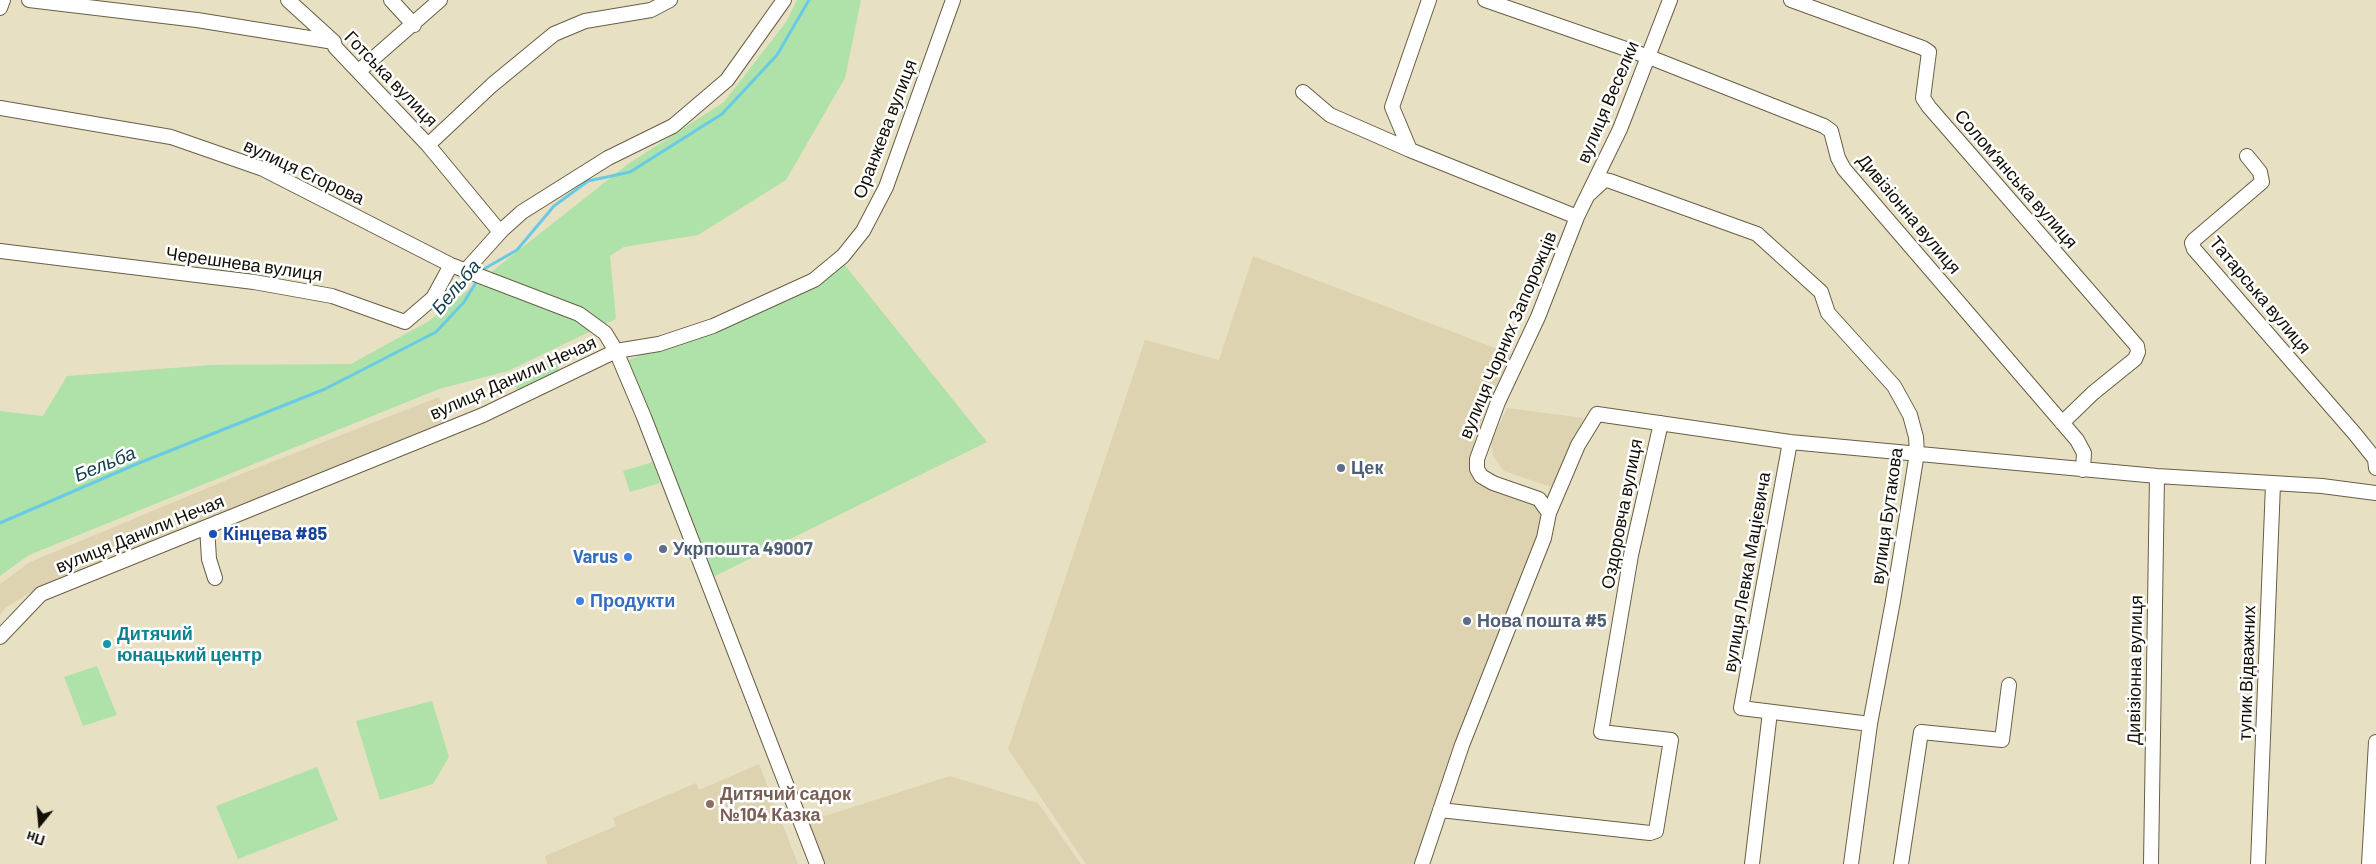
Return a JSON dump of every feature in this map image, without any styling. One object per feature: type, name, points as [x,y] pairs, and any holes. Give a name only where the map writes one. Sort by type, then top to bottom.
[{"type":"street","points":[[0,8],[3,0]]},
{"type":"street","name":"Готська вулиця","points":[[28,0],[197,20],[334,42],[335,47],[428,145],[500,232]]},
{"type":"street","points":[[288,0],[334,42]]},
{"type":"street","points":[[391,0],[414,25]]},
{"type":"street","points":[[359,71],[414,25],[440,0]]},
{"type":"street","name":"Готська вулиця","points":[[428,145],[492,85],[554,34],[585,21],[651,10],[670,0]]},
{"type":"street","points":[[470,270],[500,232],[522,212],[608,158],[673,126],[727,80],[784,0]]},
{"type":"street","name":"Оранжева вулиця","points":[[616,351],[659,344],[713,326],[814,280],[843,256],[863,231],[886,187],[953,0]]},
{"type":"street","points":[[1410,150],[1392,107],[1429,0]]},
{"type":"street","name":"Дивізіонна вулиця","points":[[1485,0],[1649,57],[1824,126],[1831,131],[1838,158],[1844,169],[2077,440],[2084,453],[2083,470]]},
{"type":"street","name":"вулиця Веселки","points":[[1577,217],[1620,129],[1670,0]]},
{"type":"street","name":"Соломʼянська вулиця","points":[[1792,0],[1929,52],[1923,98],[1929,108],[2137,346],[2138,352],[2135,359],[2100,387],[2062,423]]},
{"type":"street","points":[[1304,92],[1330,115],[1410,150],[1577,217]]},
{"type":"street","name":"вулиця Єгорова","points":[[0,108],[171,137],[263,169],[451,265],[470,270],[579,314],[605,333],[616,351]]},
{"type":"street","name":"Татарська вулиця","points":[[2247,156],[2260,172],[2262,182],[2194,240],[2192,243],[2194,249],[2355,434],[2374,459],[2376,468]]},
{"type":"street","name":"вулиця Бутакова","points":[[1588,195],[1605,180],[1610,181],[1757,234],[1821,292],[1828,313],[1894,386],[1910,415],[1916,436],[1917,453],[1893,601],[1870,724],[1851,864]]},
{"type":"street","name":"вулиця Чорних Запорожців","points":[[1549,513],[1538,499],[1493,483],[1481,476],[1477,469],[1477,458],[1498,402],[1538,317],[1577,217]]},
{"type":"street","name":"Черешнева вулиця","points":[[0,251],[254,282],[332,296],[405,322],[432,298],[451,265]]},
{"type":"street","name":"вулиця Данили Нечая","points":[[4,632],[41,594],[483,415],[616,351],[644,417],[818,864]]},
{"type":"street","points":[[1422,864],[1462,744],[1544,538],[1549,513],[1578,445],[1597,414],[1790,442],[2083,470],[2375,490]]},
{"type":"street","name":"Оздоровча вулиця","points":[[1440,810],[1656,831],[1671,740],[1601,732],[1631,555],[1660,423]]},
{"type":"street","name":"вулиця Левка Мацієвича","points":[[1770,712],[1741,708],[1790,442]]},
{"type":"street","name":"Дивізіонна вулиця","points":[[2151,864],[2157,476]]},
{"type":"street","name":"тупик Відважних","points":[[2258,864],[2273,484]]},
{"type":"street","points":[[208,527],[209,560],[215,578]]},
{"type":"street","points":[[1901,864],[1921,732],[2002,740],[2009,685]]},
{"type":"street","points":[[1752,864],[1770,712],[1870,724]]},
{"type":"street","points":[[2369,864],[2376,742]]},
{"type":"shaded area","points":[[1253,256],[1511,354],[1475,438],[1474,478],[1538,505],[1546,514],[1415,864],[1086,864],[1008,749],[1145,340],[1219,360]]},
{"type":"shaded area","points":[[439,397],[448,421],[36,589],[5,608],[0,615],[0,584],[30,562],[241,474]]},
{"type":"shaded area","points":[[1507,408],[1584,418],[1554,488],[1504,471],[1493,456],[1491,442]]},
{"type":"shaded area","name":"Дитячий садок №104 Казка","points":[[759,764],[798,864],[547,864],[545,856],[616,826],[613,818],[696,783],[699,790]]},
{"type":"shaded area","points":[[950,776],[1038,803],[1081,864],[824,864],[806,822]]},
{"type":"green space","points":[[797,0],[861,0],[845,78],[786,180],[698,235],[624,247],[610,256],[616,319],[508,371],[439,389],[29,555],[0,576],[0,411],[43,416],[67,376],[211,365],[351,364],[429,321],[628,164],[724,102],[786,22]]},
{"type":"green space","points":[[840,259],[987,442],[711,578],[626,361],[737,316]]},
{"type":"green space","points":[[556,360],[561,377],[518,392],[512,376]]},
{"type":"green space","points":[[653,462],[660,483],[630,492],[623,471]]},
{"type":"green space","points":[[97,666],[117,715],[83,726],[64,677]]},
{"type":"green space","points":[[432,701],[449,757],[433,784],[380,800],[356,721]]},
{"type":"green space","points":[[317,767],[338,820],[238,859],[216,806]]},
{"type":"waterway","name":"Бельба","points":[[481,273],[484,269],[517,250],[554,206],[588,181],[630,172],[722,114],[777,55],[809,0]]},
{"type":"waterway","name":"Бельба","points":[[0,523],[134,465],[325,389],[436,332],[464,302],[478,279]]},
{"type":"place","name":"Цек","points":[[1341,468]]},
{"type":"place","name":"Кінцева #85","points":[[213,534]]},
{"type":"place","name":"Укрпошта 49007","points":[[663,549]]},
{"type":"place","name":"Varus","points":[[628,557]]},
{"type":"place","name":"Продукти","points":[[580,601]]},
{"type":"place","name":"Нова пошта #5","points":[[1467,621]]},
{"type":"place","name":"Дитячий юнацький центр","points":[[107,644]]},
{"type":"place","name":"Дитячий садок №104 Казка","points":[[710,804]]}]
